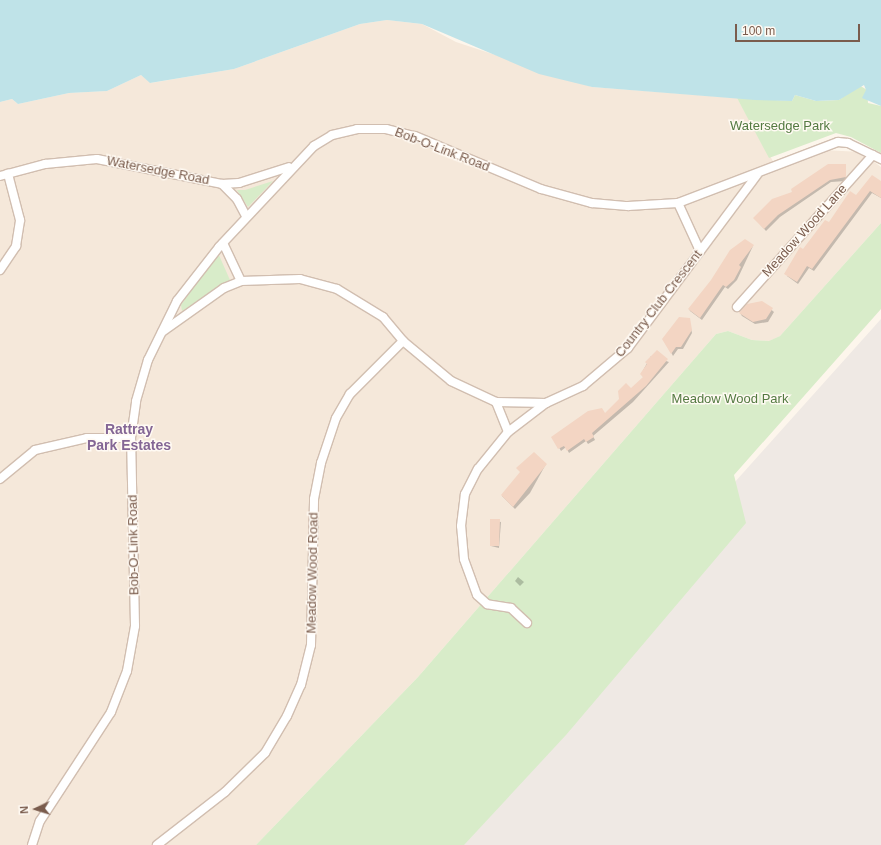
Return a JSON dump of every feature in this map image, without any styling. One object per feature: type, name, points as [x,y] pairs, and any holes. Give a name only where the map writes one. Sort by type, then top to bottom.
[{"type":"street","name":"Bob-O-Link Road","points":[[32,845],[40,820],[111,712],[127,671],[135,626],[131,438],[142,379],[161,333],[177,300],[223,243],[291,165],[332,135],[357,129],[386,129],[415,136],[541,189],[592,203],[628,206],[678,203]]},
{"type":"street","points":[[700,251],[678,203],[757,175],[838,142],[877,157]]},
{"type":"street","name":"Meadow Wood Lane","points":[[737,307],[877,157]]},
{"type":"street","name":"Watersedge Road","points":[[4,175],[57,162],[97,159],[222,184],[239,183],[291,165]]},
{"type":"street","points":[[0,270],[16,246],[20,220],[4,175]]},
{"type":"street","name":"Country Club Crescent","points":[[161,333],[224,288],[241,281],[300,279],[337,289],[383,317],[403,341],[451,381],[496,402],[546,403],[583,386],[628,348],[757,175]]},
{"type":"street","name":"Watersedge Road","points":[[222,184],[237,198],[246,216]]},
{"type":"street","points":[[223,243],[241,281]]},
{"type":"street","name":"Meadow Wood Road","points":[[157,845],[225,792],[265,753],[287,716],[301,685],[311,645],[314,499],[320,462],[336,418],[350,394],[403,341]]},
{"type":"street","points":[[496,402],[508,432]]},
{"type":"street","points":[[527,623],[511,608],[487,604],[477,596],[468,577],[461,543],[465,494],[471,481],[508,432],[546,403]]},
{"type":"street","points":[[0,480],[35,450],[87,438],[131,438]]},
{"type":"shaded area","points":[[387,20],[422,24],[456,42],[592,87],[737,98],[778,170],[823,150],[861,152],[881,167],[881,223],[780,336],[770,341],[752,340],[728,331],[716,334],[418,677],[256,845],[0,845],[0,102],[12,99],[18,104],[69,93],[107,91],[141,75],[151,83],[234,69],[360,24]]},
{"type":"shaded area","points":[[881,319],[881,845],[410,845],[425,828]]},
{"type":"green space","name":"Watersedge Park","points":[[859,85],[867,90],[868,103],[881,106],[881,153],[851,137],[836,133],[769,158],[737,98],[792,101],[795,95],[816,101],[839,100]]},
{"type":"green space","points":[[273,181],[248,207],[237,190],[245,190]]},
{"type":"green space","name":"Meadow Wood Park","points":[[881,223],[881,309],[734,475],[746,523],[566,735],[464,845],[256,845],[418,677],[716,334],[728,331],[752,340],[769,341],[780,336]]},
{"type":"green space","points":[[218,253],[230,280],[182,311],[181,305]]},
{"type":"water","points":[[0,0],[881,0],[881,106],[862,98],[866,90],[864,85],[839,100],[816,101],[795,95],[792,101],[755,100],[592,87],[539,74],[422,24],[387,20],[360,24],[234,69],[150,83],[141,75],[107,91],[69,93],[18,104],[12,99],[0,102]]},
{"type":"building","points":[[828,164],[846,164],[846,177],[830,180],[778,215],[764,229],[753,218],[772,199],[792,192],[791,189]]},
{"type":"building","points":[[872,175],[881,181],[881,198],[870,191],[812,269],[807,266],[797,282],[784,274],[800,247],[803,249],[825,220],[829,222],[850,191],[856,195]]},
{"type":"building","points":[[745,239],[754,245],[739,265],[741,267],[734,280],[726,287],[723,285],[700,318],[688,309],[711,280],[730,250]]},
{"type":"building","points":[[762,301],[773,308],[766,319],[753,322],[739,313],[747,304]]},
{"type":"building","points":[[679,317],[690,318],[692,330],[681,347],[676,347],[671,354],[662,339]]},
{"type":"building","points":[[657,350],[668,359],[646,386],[592,433],[594,437],[586,442],[584,439],[567,451],[564,446],[558,449],[551,437],[588,411],[602,408],[605,413],[619,399],[618,391],[626,383],[631,388],[643,377],[640,374],[647,364],[645,362]]},
{"type":"building","points":[[534,452],[547,464],[513,507],[501,495],[520,472],[516,468]]},
{"type":"building","points":[[490,519],[500,519],[499,546],[490,546]]},
{"type":"district","name":"Rattray Park Estates","points":[[129,438]]}]
